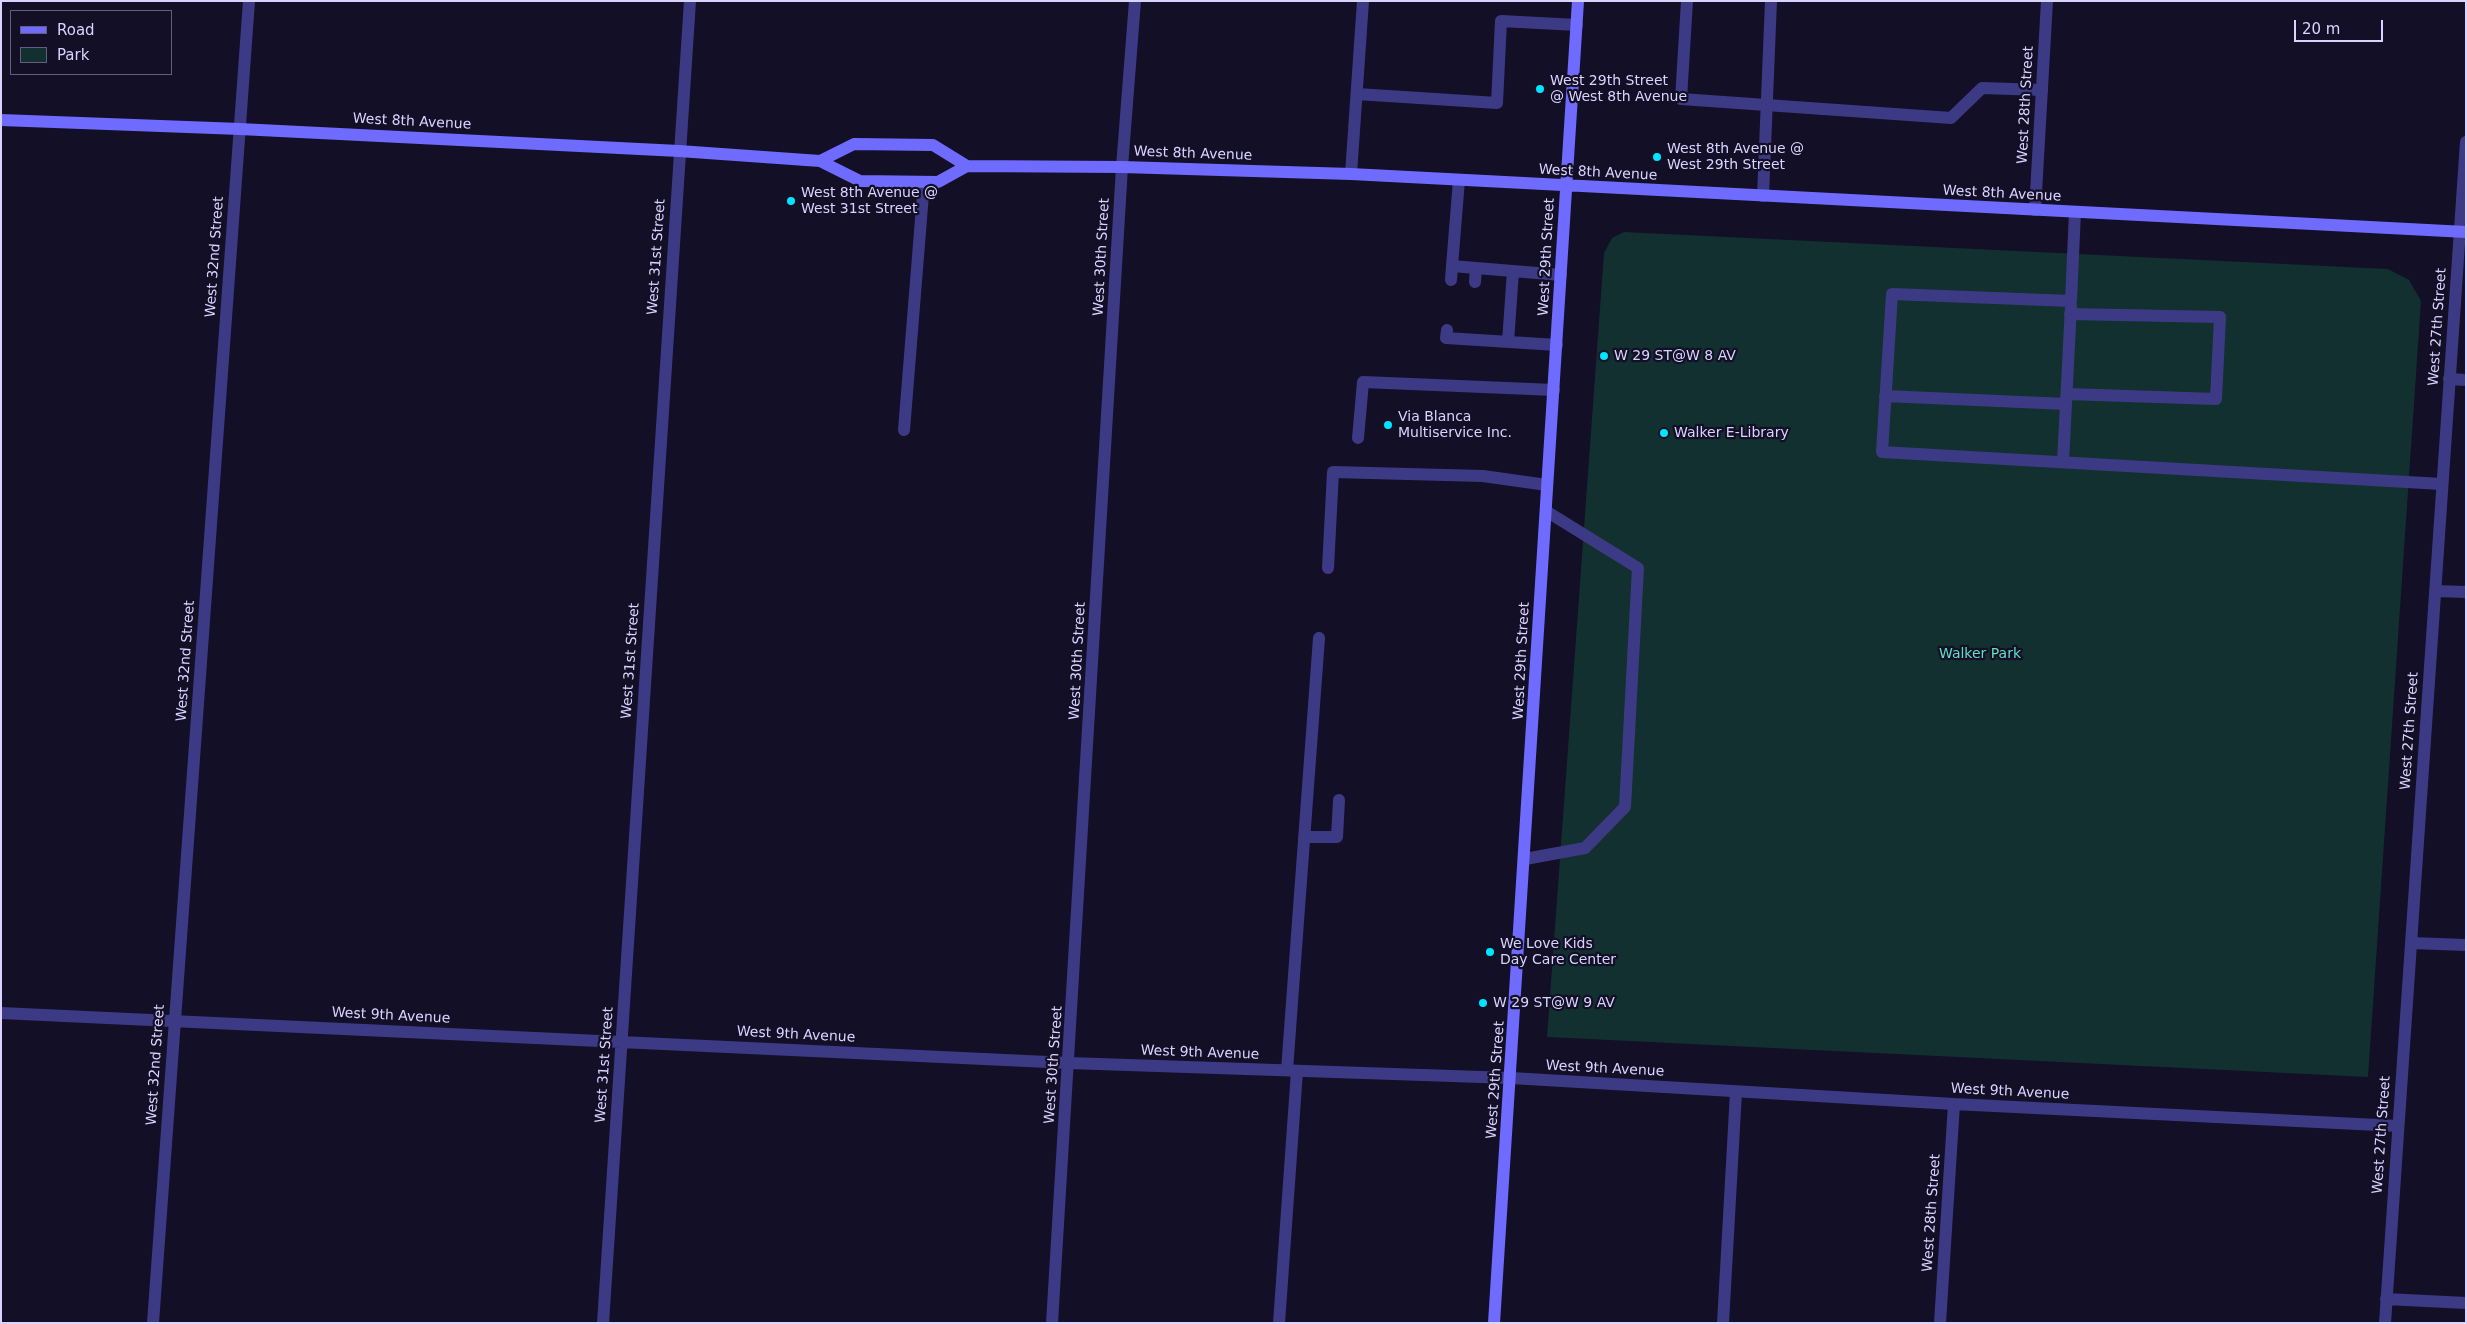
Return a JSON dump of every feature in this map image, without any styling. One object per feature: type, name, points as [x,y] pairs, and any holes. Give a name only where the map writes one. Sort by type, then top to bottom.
[{"type":"street","name":"West 32nd Street","points":[[153,1323],[249,1]]},
{"type":"street","name":"West 31st Street","points":[[603,1323],[690,1]]},
{"type":"street","name":"West 30th Street","points":[[1052,1323],[1070,1063],[1122,167],[1135,1]]},
{"type":"street","points":[[1351,174],[1363,1]]},
{"type":"street","name":"West 29th Street","points":[[1494,1323],[1512,1078],[1578,1]]},
{"type":"street","points":[[1688,1],[1682,99],[1951,118],[1982,88],[2042,90]]},
{"type":"street","points":[[1762,196],[1771,1]]},
{"type":"street","name":"West 28th Street","points":[[2035,210],[2047,1]]},
{"type":"street","points":[[1356,94],[1497,103],[1502,21],[1577,25]]},
{"type":"street","name":"West 8th Avenue","points":[[1,120],[240,128],[679,151],[820,161],[860,181],[938,182],[967,166],[1122,167],[1351,174],[1566,187],[2462,232]]},
{"type":"street","name":"West 27th Street","points":[[2384,1323],[2449,379],[2462,232],[2466,142]]},
{"type":"street","points":[[820,161],[854,144],[932,145],[967,166]]},
{"type":"street","points":[[1451,280],[1459,180]]},
{"type":"street","points":[[904,430],[924,182]]},
{"type":"street","points":[[2063,462],[2075,212]]},
{"type":"street","points":[[1452,266],[1561,275]]},
{"type":"street","points":[[1475,282],[1476,268]]},
{"type":"street","points":[[1508,342],[1514,271]]},
{"type":"street","points":[[2071,301],[1892,294],[1882,452],[2442,484]]},
{"type":"street","points":[[1885,396],[2216,400],[2220,317],[2070,314]]},
{"type":"street","points":[[1447,330],[1446,338],[1472,335],[1508,342],[1557,345]]},
{"type":"street","points":[[2449,379],[2466,380]]},
{"type":"street","points":[[1358,438],[1363,382],[1554,390]]},
{"type":"street","points":[[1328,568],[1333,472],[1483,476],[1547,485]]},
{"type":"street","points":[[1525,859],[1585,848],[1625,807],[1638,568],[1546,512]]},
{"type":"street","points":[[2434,591],[2466,592]]},
{"type":"street","points":[[1279,1323],[1304,837],[1318,638]]},
{"type":"street","points":[[1304,837],[1337,837],[1339,800]]},
{"type":"street","points":[[2411,943],[2466,945]]},
{"type":"street","name":"West 9th Avenue","points":[[1,1013],[1070,1063],[1512,1078],[1954,1104],[2398,1126]]},
{"type":"street","points":[[1723,1323],[1736,1092]]},
{"type":"street","name":"West 28th Street","points":[[1940,1323],[1954,1104]]},
{"type":"street","points":[[2386,1299],[2466,1303]]},
{"type":"green space","name":"Walker Park","points":[[1624,232],[2388,269],[2409,280],[2421,301],[2368,1077],[1547,1037],[1604,253],[1612,238]]},
{"type":"place","name":"West 29th Street @ West 8th Avenue","points":[[1540,89]]},
{"type":"place","name":"West 8th Avenue @ West 29th Street","points":[[1657,157]]},
{"type":"place","name":"West 8th Avenue @ West 31st Street","points":[[791,201]]},
{"type":"place","name":"W 29 ST@W 8 AV","points":[[1604,356]]},
{"type":"place","name":"Via Blanca Multiservice Inc.","points":[[1388,425]]},
{"type":"place","name":"Walker E-Library","points":[[1664,433]]},
{"type":"place","name":"We Love Kids Day Care Center","points":[[1490,952]]},
{"type":"place","name":"W 29 ST@W 9 AV","points":[[1483,1003]]}]
